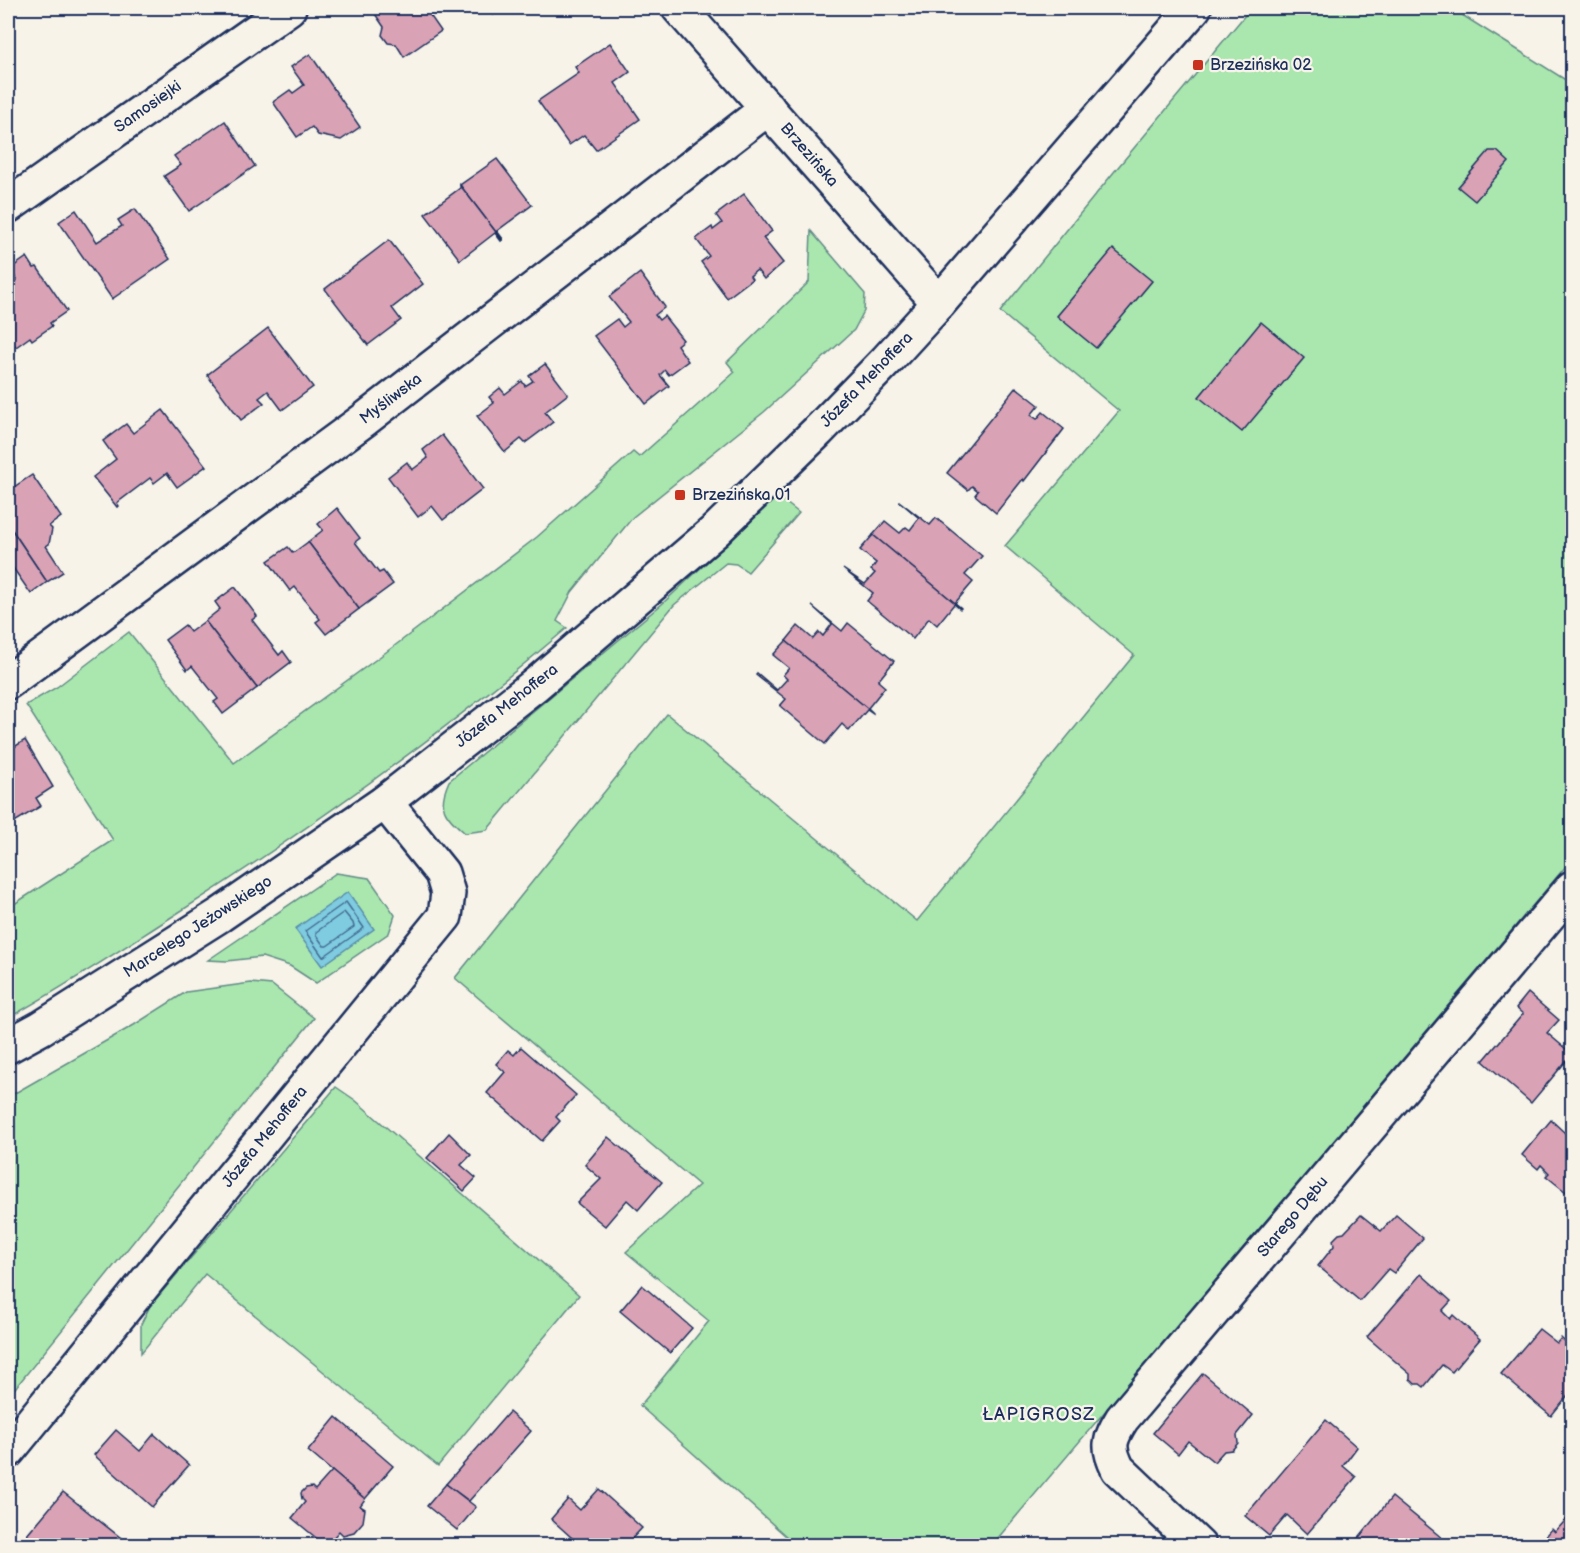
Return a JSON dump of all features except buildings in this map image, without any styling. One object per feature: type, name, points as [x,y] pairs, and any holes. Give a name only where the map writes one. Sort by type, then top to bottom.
[{"type":"street","name":"Samosiejki","points":[[8,206],[289,8]]},
{"type":"street","name":"Brzezińska","points":[[679,8],[939,303]]},
{"type":"street","name":"Józefa Mehoffera","points":[[8,1451],[446,916],[447,893],[442,873],[384,802],[535,685],[715,531],[818,431],[886,362],[939,303],[1194,8]]},
{"type":"street","name":"Myśliwska","points":[[8,682],[364,420],[768,108]]},
{"type":"street","name":"Marcelego Jeżowskiego","points":[[8,1046],[220,915],[384,802]]},
{"type":"street","name":"Starego Dębu","points":[[1199,1545],[1118,1469],[1110,1454],[1111,1437],[1122,1419],[1572,888]]},
{"type":"green space","points":[[1251,8],[1451,8],[1572,84],[1572,859],[992,1545],[796,1545],[640,1406],[709,1321],[626,1252],[699,1185],[455,978],[667,714],[917,921],[1134,655],[1005,546],[1119,411],[1000,312]]},
{"type":"green space","points":[[811,231],[865,294],[864,311],[854,330],[764,412],[633,517],[572,592],[557,621],[567,628],[423,744],[273,851],[110,957],[8,1018],[8,908],[113,840],[26,705],[57,687],[129,632],[234,763],[393,647],[537,537],[633,452],[639,457],[735,372],[727,362],[809,282]]},
{"type":"green space","points":[[781,499],[799,513],[748,572],[736,564],[726,563],[674,605],[487,830],[465,833],[452,821],[443,804],[449,781],[662,604],[774,500]]},
{"type":"green space","points":[[336,873],[369,878],[395,915],[389,933],[316,983],[290,966],[262,957],[227,961],[208,960]]},
{"type":"green space","points":[[251,983],[272,985],[314,1018],[8,1397],[8,1097],[134,1025],[186,992]]},
{"type":"green space","points":[[336,1087],[355,1100],[579,1295],[438,1466],[205,1274],[141,1353],[141,1324],[150,1306]]},
{"type":"water","points":[[348,892],[374,929],[322,966],[295,929]]},
{"type":"place","name":"Brzezińska 02","points":[[1198,65]]},
{"type":"place","name":"Brzezińska 01","points":[[680,495]]},
{"type":"district","name":"ŁAPIGROSZ","points":[[1039,1414]]}]
